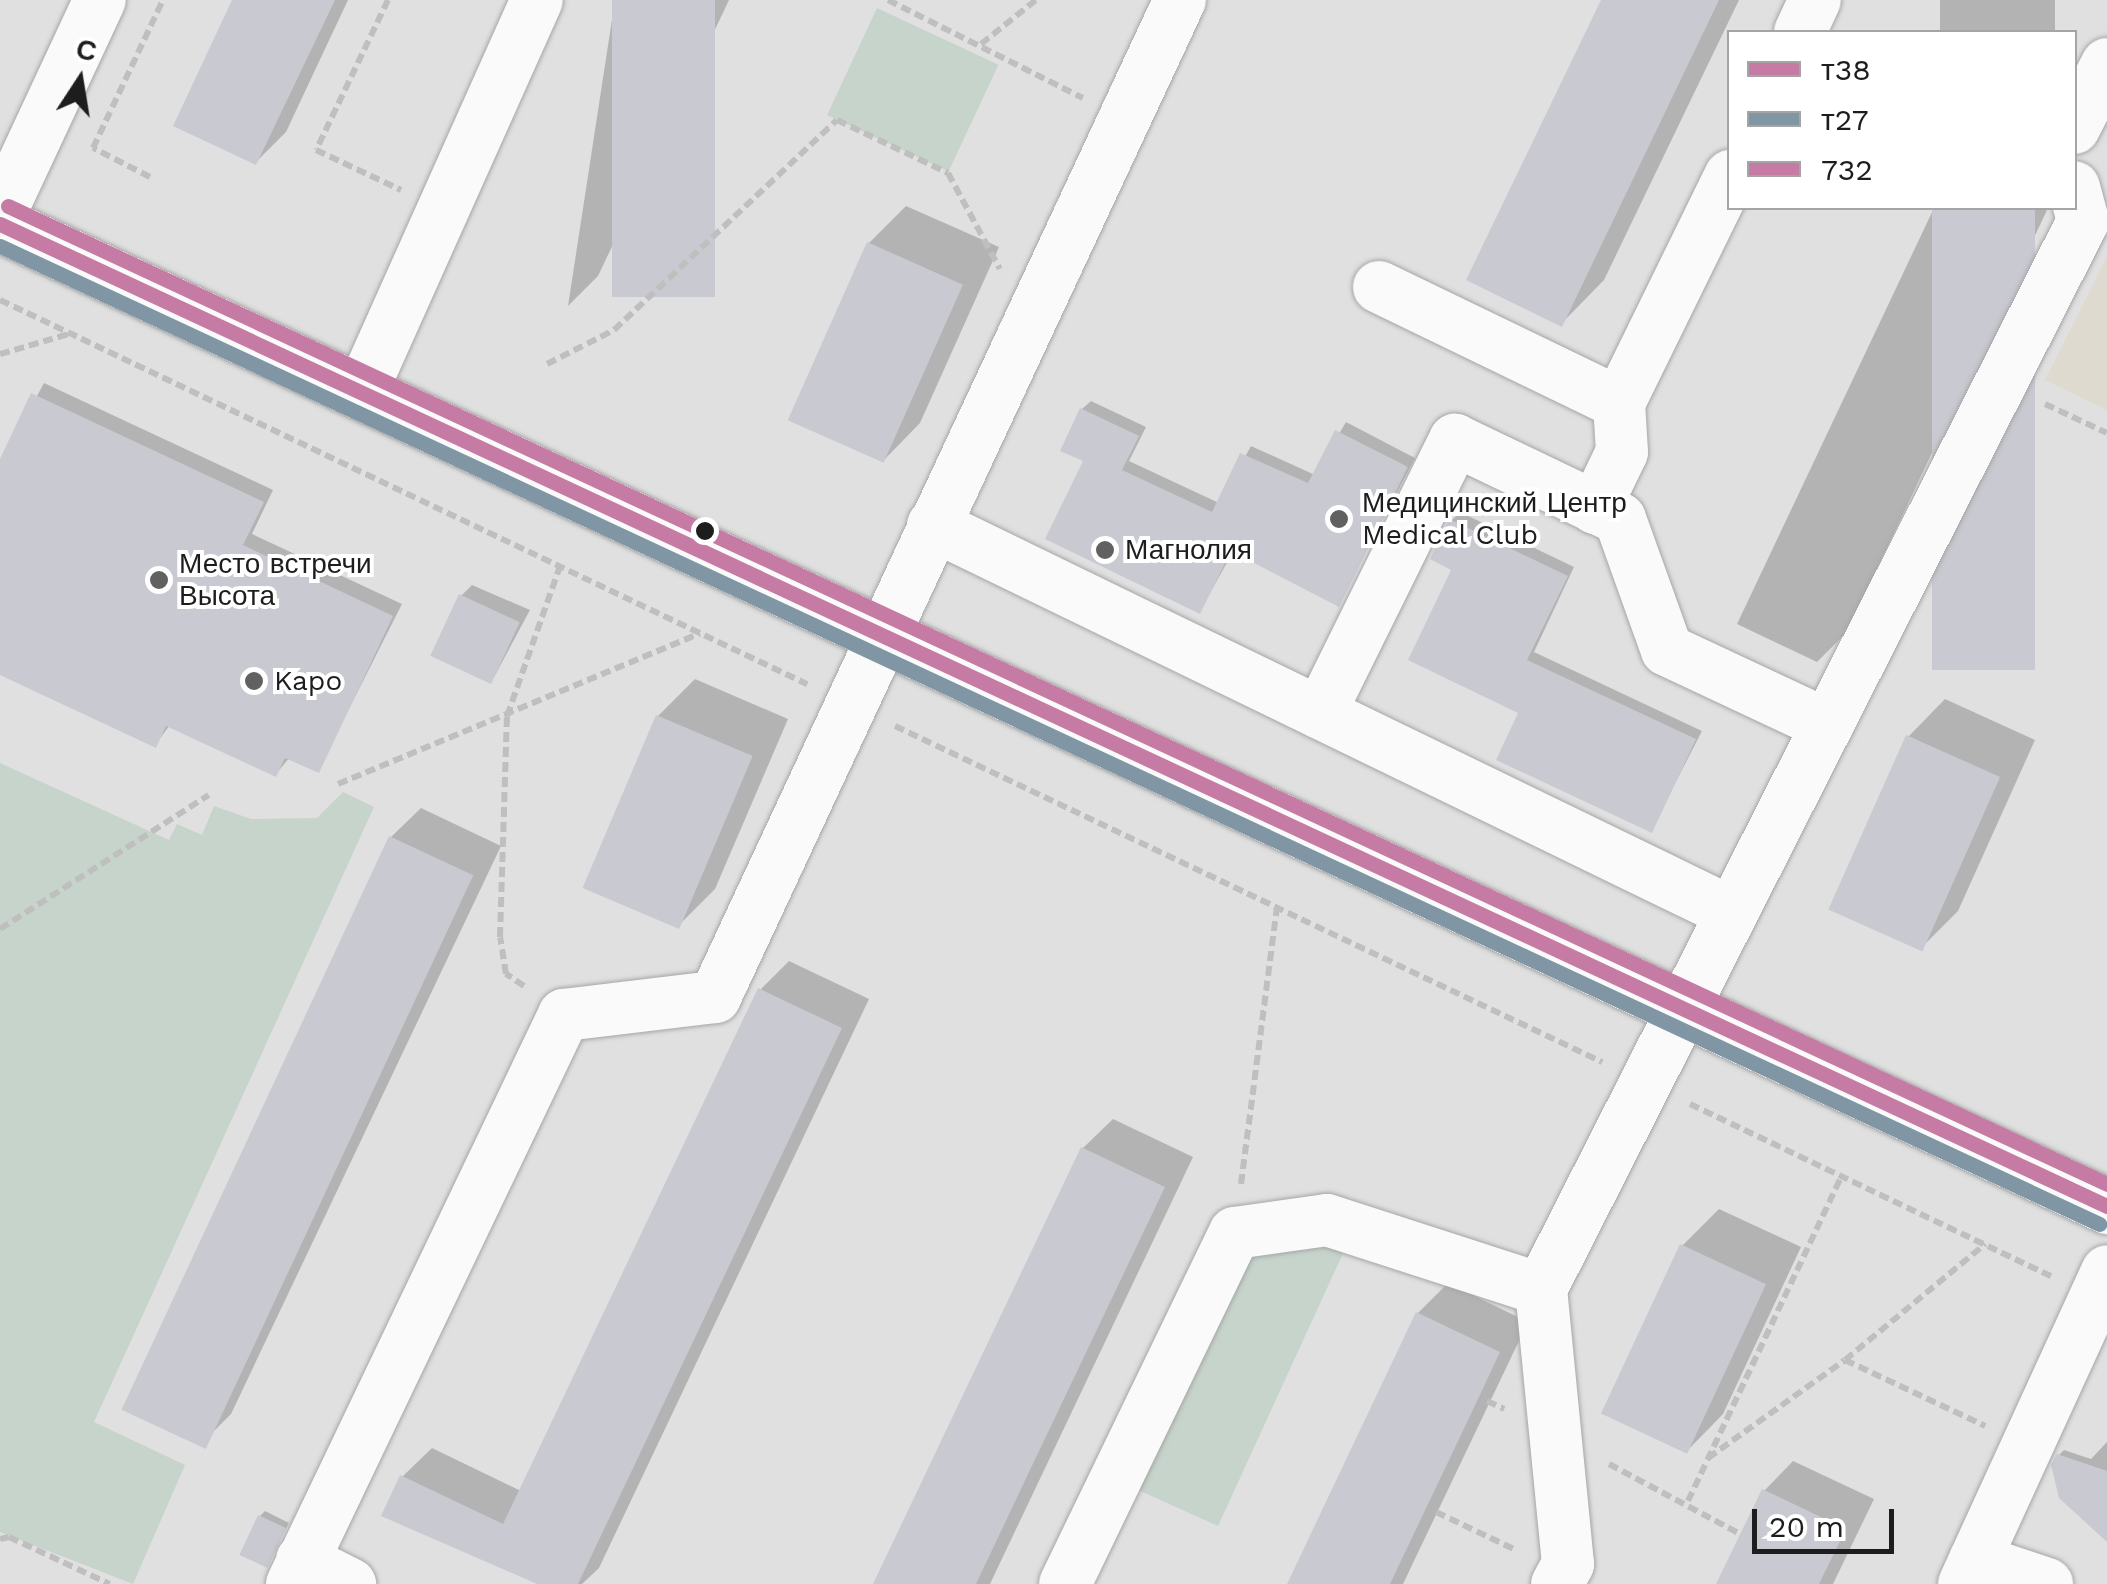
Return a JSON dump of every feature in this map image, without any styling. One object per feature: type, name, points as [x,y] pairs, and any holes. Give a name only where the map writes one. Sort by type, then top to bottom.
[{"type":"main road","points":[[0,224],[2107,1206]]},
{"type":"street","points":[[0,214],[100,0]]},
{"type":"street","points":[[362,391],[537,0]]},
{"type":"street","points":[[350,1584],[297,1572],[564,1015],[715,997],[1180,0]]},
{"type":"street","points":[[1801,30],[1815,0]]},
{"type":"street","points":[[2077,122],[2107,64]]},
{"type":"street","points":[[1596,508],[1622,452],[1619,403],[1727,182]]},
{"type":"street","points":[[1560,1578],[1541,1290],[2083,220],[2077,198]]},
{"type":"street","points":[[1379,287],[1619,403]]},
{"type":"street","points":[[1320,713],[1455,440],[1620,520],[1667,650],[1827,725]]},
{"type":"street","points":[[934,525],[1732,912]]},
{"type":"street","points":[[1065,1584],[1235,1234],[1328,1220],[1541,1290]]},
{"type":"street","points":[[2046,1584],[1970,1572],[2101,1284]]},
{"type":"path","points":[[150,177],[93,148],[162,0]]},
{"type":"path","points":[[388,0],[316,150],[443,209]]},
{"type":"path","points":[[888,0],[1124,120]]},
{"type":"path","points":[[981,44],[1036,0]]},
{"type":"path","points":[[548,364],[614,330],[838,120],[948,173],[1028,323]]},
{"type":"path","points":[[0,300],[1985,1244],[2101,1284]]},
{"type":"path","points":[[0,354],[70,334]]},
{"type":"path","points":[[2000,384],[2107,433]]},
{"type":"path","points":[[560,566],[506,716],[500,938],[506,974],[564,1015]]},
{"type":"path","points":[[338,784],[700,633]]},
{"type":"path","points":[[0,929],[209,795]]},
{"type":"path","points":[[1235,1234],[1277,908]]},
{"type":"path","points":[[1688,1501],[1841,1176]]},
{"type":"path","points":[[1708,1458],[1845,1360],[1985,1244]]},
{"type":"path","points":[[1845,1360],[2028,1446]]},
{"type":"path","points":[[1551,1436],[1688,1501],[1740,1534]]},
{"type":"path","points":[[1436,1512],[1560,1578]]},
{"type":"path","points":[[0,1540],[9,1537],[110,1584]]},
{"type":"shaded area","points":[[877,8],[998,65],[949,172],[827,115]]},
{"type":"shaded area","points":[[2107,257],[2107,410],[2045,380]]},
{"type":"shaded area","points":[[0,763],[169,840],[177,824],[202,835],[214,806],[251,819],[317,818],[343,792],[374,807],[94,1422],[185,1465],[133,1584],[0,1532]]},
{"type":"shaded area","points":[[1277,1245],[1345,1249],[1218,1526],[1136,1489],[1243,1263]]},
{"type":"building","points":[[232,0],[335,0],[256,165],[173,126]]},
{"type":"building","points":[[612,0],[715,0],[715,297],[612,297]]},
{"type":"building","points":[[1601,0],[1719,0],[1562,327],[1466,280]]},
{"type":"building","points":[[1932,210],[2035,210],[2035,670],[1932,670]]},
{"type":"building","points":[[867,242],[963,285],[884,463],[788,420]]},
{"type":"building","name":"Место встречи Высота","points":[[31,393],[264,502],[243,545],[393,616],[319,773],[285,758],[276,777],[166,726],[156,748],[0,675],[0,459]]},
{"type":"building","points":[[1080,408],[1139,436],[1122,470],[1212,512],[1240,453],[1308,483],[1335,430],[1408,467],[1339,607],[1231,551],[1200,614],[1045,539],[1083,461],[1060,451]]},
{"type":"building","points":[[1449,519],[1568,576],[1527,660],[1696,739],[1652,833],[1496,760],[1518,713],[1408,660],[1451,570],[1430,559]]},
{"type":"building","points":[[459,594],[520,622],[491,684],[430,656]]},
{"type":"building","points":[[656,715],[753,756],[679,929],[583,888]]},
{"type":"building","points":[[1906,735],[2000,777],[1922,951],[1828,909]]},
{"type":"building","points":[[389,836],[473,875],[206,1449],[121,1410]]},
{"type":"building","points":[[758,988],[842,1028],[578,1584],[537,1584],[381,1516],[400,1475],[503,1524]]},
{"type":"building","points":[[1081,1147],[1165,1187],[976,1584],[873,1584]]},
{"type":"building","points":[[1680,1244],[1766,1284],[1687,1454],[1601,1413]]},
{"type":"building","points":[[1416,1312],[1500,1352],[1479,1397],[1390,1584],[1287,1584]]},
{"type":"building","points":[[2057,1454],[2107,1471],[2107,1542],[2059,1498],[2051,1465]]},
{"type":"building","points":[[1762,1489],[1846,1529],[1819,1584],[1716,1584]]},
{"type":"building","points":[[258,1515],[286,1528],[268,1568],[239,1555]]},
{"type":"transit line","name":"732","points":[[8,206],[2107,1184]]},
{"type":"transit line","name":"т38","points":[[0,224],[2107,1206]]},
{"type":"transit line","name":"т27","points":[[0,246],[2099,1224]]},
{"type":"place","name":"Медицинский Центр Medical Club","points":[[1339,519]]},
{"type":"place","name":"Магнолия","points":[[1105,550]]},
{"type":"place","name":"Место встречи Высота","points":[[159,580]]},
{"type":"place","name":"Kapo","points":[[254,681]]}]
